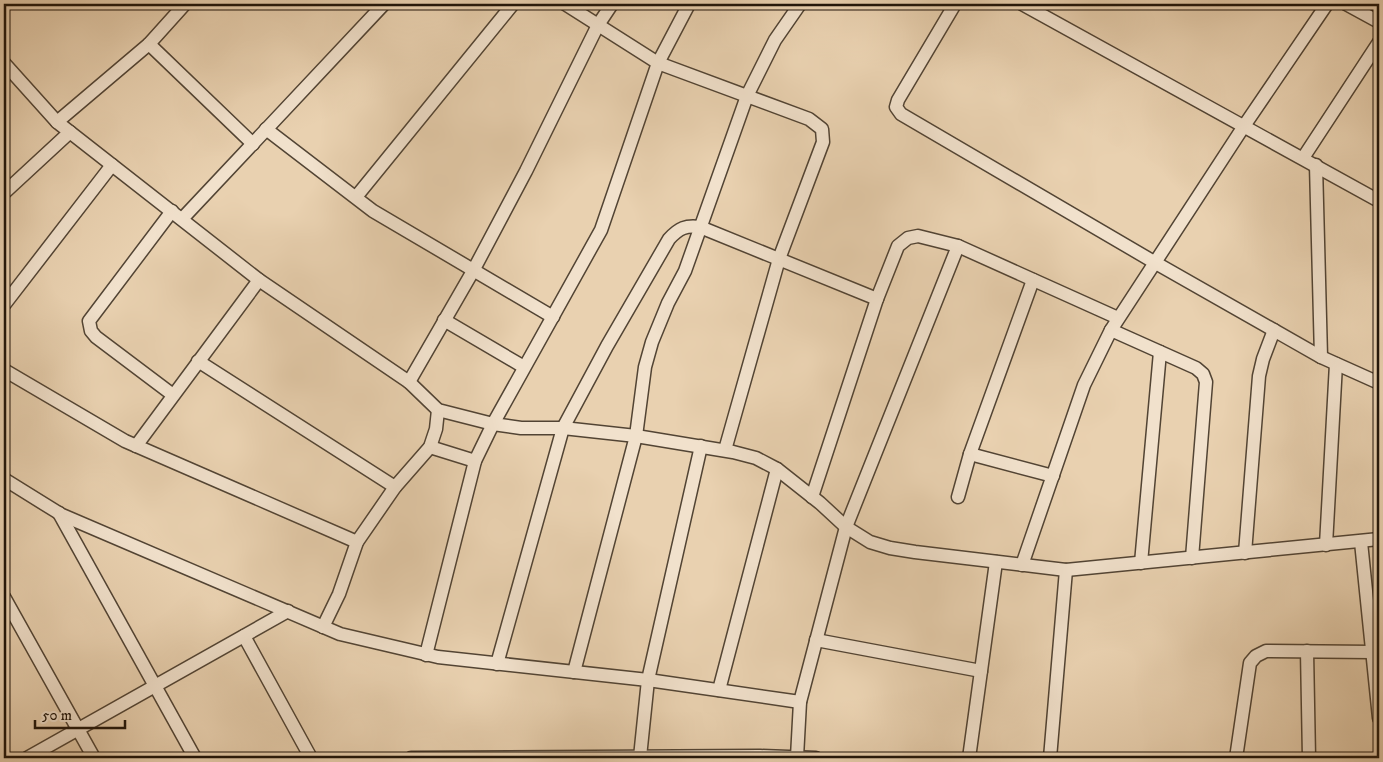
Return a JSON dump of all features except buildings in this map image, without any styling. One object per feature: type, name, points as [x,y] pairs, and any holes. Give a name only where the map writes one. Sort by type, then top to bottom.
[{"type":"street","points":[[57,122],[149,44],[185,4]]},
{"type":"street","points":[[182,220],[384,4]]},
{"type":"street","points":[[356,197],[513,4]]},
{"type":"street","points":[[565,4],[658,63],[810,119],[822,129],[822,142],[779,259],[725,450]]},
{"type":"street","points":[[409,382],[473,271],[526,171],[598,25],[612,4]]},
{"type":"street","points":[[426,655],[475,461],[524,367],[601,230],[658,63],[688,4]]},
{"type":"street","points":[[574,672],[636,436],[645,368],[652,342],[668,303],[685,271],[747,96],[775,40],[800,4]]},
{"type":"street","points":[[955,4],[898,100],[896,108],[901,114],[1274,330],[1336,364],[1379,383]]},
{"type":"street","points":[[1022,4],[1379,201]]},
{"type":"street","points":[[1022,565],[1084,385],[1111,330],[1244,126],[1327,4]]},
{"type":"street","points":[[1346,4],[1379,22]]},
{"type":"street","points":[[1303,158],[1379,42]]},
{"type":"street","points":[[149,44],[253,144]]},
{"type":"street","points":[[4,63],[57,122],[259,280],[409,382],[438,410],[493,424],[522,428],[563,428],[636,436],[725,450],[756,458],[777,469],[846,527],[870,542],[890,548],[1066,570],[1379,539]]},
{"type":"street","points":[[266,130],[373,211],[553,317]]},
{"type":"street","points":[[4,193],[70,132]]},
{"type":"street","points":[[4,305],[112,165]]},
{"type":"street","points":[[1316,165],[1321,356]]},
{"type":"street","points":[[172,211],[89,321],[91,331],[96,337],[173,396]]},
{"type":"street","points":[[497,664],[563,428],[607,346],[669,239],[682,228],[688,226],[700,227],[877,299]]},
{"type":"street","points":[[812,497],[877,299],[898,246],[908,238],[918,236],[958,246],[1118,318]]},
{"type":"street","points":[[797,757],[800,702],[846,527],[958,246]]},
{"type":"street","points":[[136,446],[259,280]]},
{"type":"street","points":[[958,497],[970,454],[1033,280]]},
{"type":"street","points":[[444,320],[524,367]]},
{"type":"street","points":[[1111,330],[1196,368],[1203,374],[1206,382],[1192,558]]},
{"type":"street","points":[[1245,553],[1259,376],[1274,330]]},
{"type":"street","points":[[1141,563],[1160,352]]},
{"type":"street","points":[[198,361],[395,487]]},
{"type":"street","points":[[1326,545],[1336,364]]},
{"type":"street","points":[[4,370],[125,441],[357,542]]},
{"type":"street","points":[[324,626],[339,594],[357,542],[395,487],[430,447],[436,430],[438,410]]},
{"type":"street","points":[[640,757],[648,680],[701,446]]},
{"type":"street","points":[[430,447],[475,461]]},
{"type":"street","points":[[970,454],[1053,476]]},
{"type":"street","points":[[719,690],[777,469]]},
{"type":"street","points":[[4,479],[60,513],[340,634],[426,655],[648,680],[800,702]]},
{"type":"street","points":[[60,513],[195,758]]},
{"type":"street","points":[[1361,542],[1375,657],[1379,718]]},
{"type":"street","points":[[969,758],[996,562]]},
{"type":"street","points":[[1050,758],[1066,570]]},
{"type":"street","points":[[4,597],[94,758]]},
{"type":"street","points":[[27,758],[288,611]]},
{"type":"street","points":[[244,636],[311,758]]},
{"type":"street","points":[[816,640],[981,671]]},
{"type":"street","points":[[1236,758],[1250,663],[1256,656],[1266,651],[1307,651],[1375,657]]},
{"type":"street","points":[[1307,651],[1309,758]]},
{"type":"street","points":[[411,758],[760,756],[816,758]]}]
